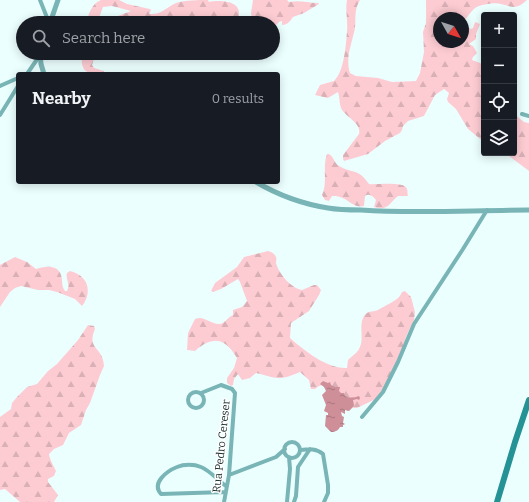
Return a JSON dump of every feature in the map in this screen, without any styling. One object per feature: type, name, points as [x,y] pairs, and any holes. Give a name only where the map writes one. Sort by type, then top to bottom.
[{"type":"main road","points":[[497,502],[529,400]]},
{"type":"street","points":[[40,0],[46,16]]},
{"type":"street","points":[[52,16],[58,0]]},
{"type":"street","points":[[28,72],[36,60]]},
{"type":"street","points":[[41,60],[43,72]]},
{"type":"street","points":[[0,86],[16,79]]},
{"type":"street","points":[[0,115],[16,89]]},
{"type":"street","points":[[522,114],[529,116]]},
{"type":"street","points":[[259,184],[291,198],[328,208],[396,213],[529,210]]},
{"type":"street","points":[[362,417],[383,392],[398,362],[414,324],[464,249],[487,210]]},
{"type":"street","name":"Rua Pedro Cereser","points":[[201,393],[221,385],[232,389],[235,394],[229,476],[224,502]]},
{"type":"street","name":"Rua Pedro Cereser","points":[[204,400],[213,388]]},
{"type":"street","points":[[197,392],[201,393],[204,400],[202,405],[198,407],[192,406],[189,403],[189,397],[191,394],[197,392]]},
{"type":"street","points":[[229,476],[276,457],[289,443],[294,443],[298,445],[300,450],[299,455],[295,458],[290,469]]},
{"type":"street","points":[[285,449],[290,469],[287,502]]},
{"type":"street","points":[[294,502],[296,496],[298,467],[310,449]]},
{"type":"street","points":[[300,450],[316,450],[323,454],[328,485],[328,493],[324,502]]},
{"type":"street","points":[[276,457],[295,458]]},
{"type":"street","points":[[225,492],[161,494],[157,489],[157,485],[159,481],[170,471],[182,466],[202,467],[226,486]]},
{"type":"green space","points":[[101,0],[119,0],[127,4],[150,9],[149,14],[153,14],[160,12],[176,3],[184,1],[223,1],[236,6],[239,15],[118,16],[131,11],[112,6],[103,7],[100,16],[88,16],[95,4]]},
{"type":"green space","points":[[253,0],[287,0],[289,2],[300,1],[319,4],[304,13],[293,17],[289,22],[282,25],[282,21],[280,22],[280,16],[252,16]]},
{"type":"green space","points":[[347,0],[360,0],[356,10],[355,28],[348,62],[350,73],[356,76],[378,78],[392,82],[416,81],[420,73],[424,52],[423,32],[426,23],[426,0],[527,0],[514,7],[499,3],[479,6],[469,15],[469,12],[433,12],[433,48],[469,48],[469,44],[473,46],[477,53],[472,60],[481,64],[481,140],[468,129],[456,109],[448,102],[447,99],[449,93],[444,89],[435,95],[424,116],[408,121],[403,126],[400,133],[385,141],[368,154],[344,161],[343,155],[359,134],[358,127],[341,108],[338,92],[328,98],[315,95],[320,85],[334,81],[340,71],[346,43]]},
{"type":"green space","points":[[475,22],[480,24],[476,34],[476,39],[469,44],[469,28],[473,28]]},
{"type":"green space","points":[[82,60],[94,60],[92,65],[94,68],[104,72],[88,72],[82,65]]},
{"type":"green space","points":[[517,116],[524,122],[529,123],[529,171],[509,156],[517,156]]},
{"type":"green space","points":[[327,154],[331,155],[339,166],[358,173],[369,184],[401,185],[407,189],[408,196],[398,196],[388,206],[383,208],[374,207],[376,200],[369,195],[365,196],[364,206],[356,206],[337,196],[332,196],[329,201],[325,200],[322,195],[325,185],[325,164]]},
{"type":"green space","points":[[268,251],[272,252],[276,258],[276,263],[280,272],[286,280],[298,289],[302,290],[317,285],[321,290],[309,311],[291,323],[290,338],[309,353],[332,366],[347,368],[348,360],[357,352],[361,345],[362,320],[366,314],[378,310],[392,302],[399,297],[402,292],[405,291],[411,297],[415,312],[414,320],[406,337],[401,354],[378,398],[354,408],[325,384],[315,389],[311,389],[309,380],[300,372],[279,378],[256,373],[250,378],[242,380],[238,374],[234,379],[233,385],[231,386],[227,383],[227,378],[234,368],[237,358],[228,346],[218,341],[213,341],[201,346],[195,351],[187,350],[188,333],[195,319],[201,318],[220,324],[233,315],[233,310],[242,307],[247,301],[238,279],[213,292],[211,291],[215,283],[237,267],[244,257]]},
{"type":"green space","points":[[15,257],[27,262],[36,269],[43,267],[54,267],[57,269],[61,275],[65,291],[67,291],[68,288],[67,273],[70,271],[81,276],[85,280],[88,290],[82,306],[75,299],[57,292],[21,286],[10,292],[0,307],[0,265]]},
{"type":"green space","points":[[88,325],[94,326],[95,329],[92,341],[101,355],[104,366],[81,425],[69,433],[63,445],[54,449],[49,454],[56,471],[54,476],[48,479],[48,482],[58,495],[54,502],[20,502],[5,489],[0,490],[0,417],[11,409],[12,403],[27,387],[37,384],[48,371],[57,364],[78,340]]},
{"type":"water","points":[[323,381],[328,383],[330,382],[331,385],[335,387],[340,387],[339,391],[344,393],[345,396],[352,398],[359,396],[360,398],[359,400],[353,400],[354,406],[349,411],[345,410],[345,414],[341,412],[342,416],[344,417],[343,423],[345,424],[343,427],[340,427],[334,432],[331,432],[325,426],[326,415],[328,415],[328,413],[324,411],[326,405],[322,395],[326,391],[320,384]]}]
